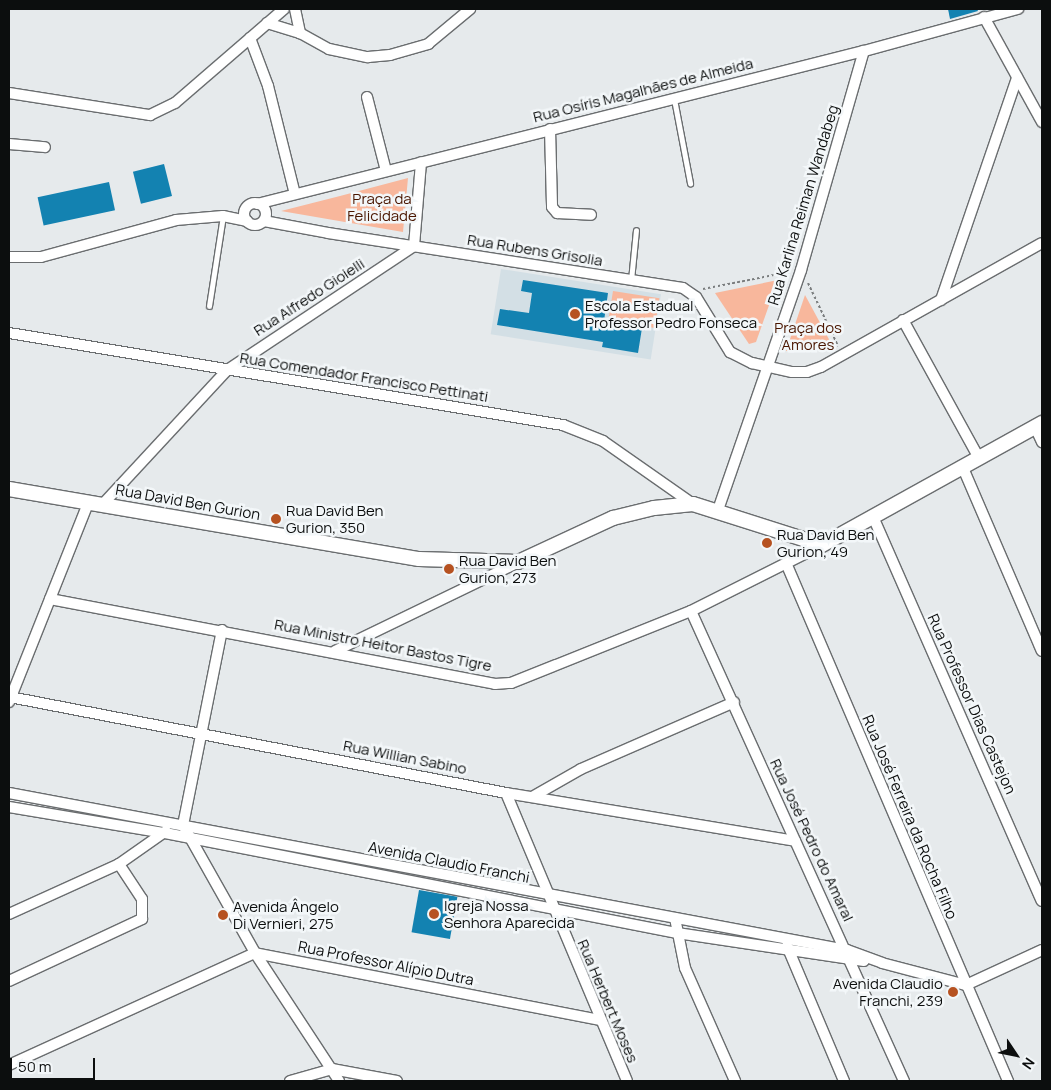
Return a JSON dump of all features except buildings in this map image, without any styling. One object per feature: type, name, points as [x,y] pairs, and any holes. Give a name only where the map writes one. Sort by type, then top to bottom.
[{"type":"street","points":[[9,93],[150,115],[175,103],[284,9]]},
{"type":"street","points":[[295,9],[300,33]]},
{"type":"street","points":[[268,23],[300,33],[328,49],[349,55],[390,55],[428,44],[470,9]]},
{"type":"street","name":"Rua Osíris Magalhães de Almeida","points":[[9,257],[41,257],[141,228],[223,216],[295,194],[864,51],[1018,9]]},
{"type":"street","points":[[984,17],[1017,78],[1039,109],[1042,122]]},
{"type":"street","points":[[250,38],[268,86],[295,194]]},
{"type":"street","name":"Rua Karlina Reiman Wandabeg","points":[[718,510],[801,270],[864,51]]},
{"type":"street","points":[[941,300],[1017,78]]},
{"type":"street","points":[[367,97],[386,171]]},
{"type":"street","points":[[550,129],[552,207],[557,213],[591,215]]},
{"type":"street","points":[[9,144],[46,147]]},
{"type":"street","points":[[414,246],[421,162]]},
{"type":"street","points":[[247,221],[244,213],[257,206],[264,221]]},
{"type":"street","name":"Rua Osíris Magalhães de Almeida","points":[[223,216],[258,225],[264,221]]},
{"type":"street","name":"Rua Rubens Grisolia","points":[[264,221],[690,291]]},
{"type":"street","points":[[690,291],[730,352],[766,367],[807,372],[842,355],[1042,243]]},
{"type":"street","name":"Rua Alfredo Gioielli","points":[[96,502],[226,371],[414,246]]},
{"type":"street","points":[[903,320],[979,458]]},
{"type":"street","name":"Rua Comendador Francisco Pettinati","points":[[9,333],[226,371],[478,409],[578,429],[603,441],[693,504]]},
{"type":"street","points":[[1039,425],[1042,442]]},
{"type":"street","name":"Rua Ministro Heitor Bastos Tigre","points":[[50,598],[335,651],[495,684],[512,683],[691,612],[874,519],[1039,425]]},
{"type":"street","points":[[963,468],[1042,651]]},
{"type":"street","name":"Rua David Ben Gurion","points":[[9,489],[96,502],[419,559],[518,562],[612,518],[654,508],[693,504],[718,510],[822,545]]},
{"type":"street","points":[[10,699],[50,598],[96,502]]},
{"type":"street","name":"Rua Professor Dias Castejon","points":[[874,519],[1042,901]]},
{"type":"street","points":[[335,651],[518,562]]},
{"type":"street","name":"Rua José Ferreira da Rocha Filho","points":[[786,563],[1008,1081]]},
{"type":"street","name":"Rua José Pedro do Amaral","points":[[691,612],[734,702],[795,841],[849,954],[904,1081]]},
{"type":"street","points":[[222,630],[200,731],[183,825],[188,839],[255,953],[339,1081]]},
{"type":"street","name":"Rua Willian Sabino","points":[[10,699],[200,731],[506,793],[795,841]]},
{"type":"street","points":[[532,797],[581,769],[734,702]]},
{"type":"street","name":"Avenida Claudio Franchi","points":[[9,793],[170,822],[550,901],[677,933],[790,951],[849,954]]},
{"type":"street","name":"Rua Herbert Moses","points":[[506,793],[627,1081]]},
{"type":"street","name":"Avenida Claudio Franchi","points":[[9,807],[550,901],[675,918],[784,939],[966,985]]},
{"type":"street","points":[[9,914],[119,864],[165,833],[170,822]]},
{"type":"street","points":[[9,981],[142,919],[142,899],[119,864]]},
{"type":"street","points":[[675,918],[686,968],[736,1081]]},
{"type":"street","points":[[784,939],[844,1081]]},
{"type":"street","points":[[966,985],[1042,950]]},
{"type":"street","points":[[9,1065],[255,953]]},
{"type":"street","name":"Rua Professor Alípio Dutra","points":[[255,953],[600,1020]]},
{"type":"street","points":[[290,1081],[332,1069],[397,1081]]},
{"type":"lane","points":[[674,98],[690,183]]},
{"type":"lane","points":[[209,306],[223,216]]},
{"type":"lane","points":[[631,280],[636,230]]},
{"type":"path","points":[[690,291],[801,270],[842,355]]},
{"type":"shaded area","name":"Escola Estadual Professor Pedro Fonseca","points":[[501,269],[661,294],[651,360],[491,334]]},
{"type":"green space","name":"Praça da Felicidade","points":[[408,178],[403,232],[281,211],[340,196]]},
{"type":"green space","name":"Praça dos Amores","points":[[778,280],[756,342],[749,344],[715,293]]},
{"type":"green space","points":[[613,291],[659,298],[655,328],[608,321]]},
{"type":"green space","name":"Praça dos Amores","points":[[805,295],[831,343],[812,352],[786,351]]},
{"type":"place","name":"Escola Estadual Professor Pedro Fonseca","points":[[575,314]]},
{"type":"place","name":"Rua David Ben Gurion, 350","points":[[276,519]]},
{"type":"place","name":"Rua David Ben Gurion, 49","points":[[767,543]]},
{"type":"place","name":"Rua David Ben Gurion, 273","points":[[449,569]]},
{"type":"place","name":"Igreja Nossa Senhora Aparecida","points":[[434,914]]},
{"type":"place","name":"Avenida Ângelo Di Vernieri, 275","points":[[223,915]]},
{"type":"place","name":"Avenida Claudio Franchi, 239","points":[[953,992]]}]
